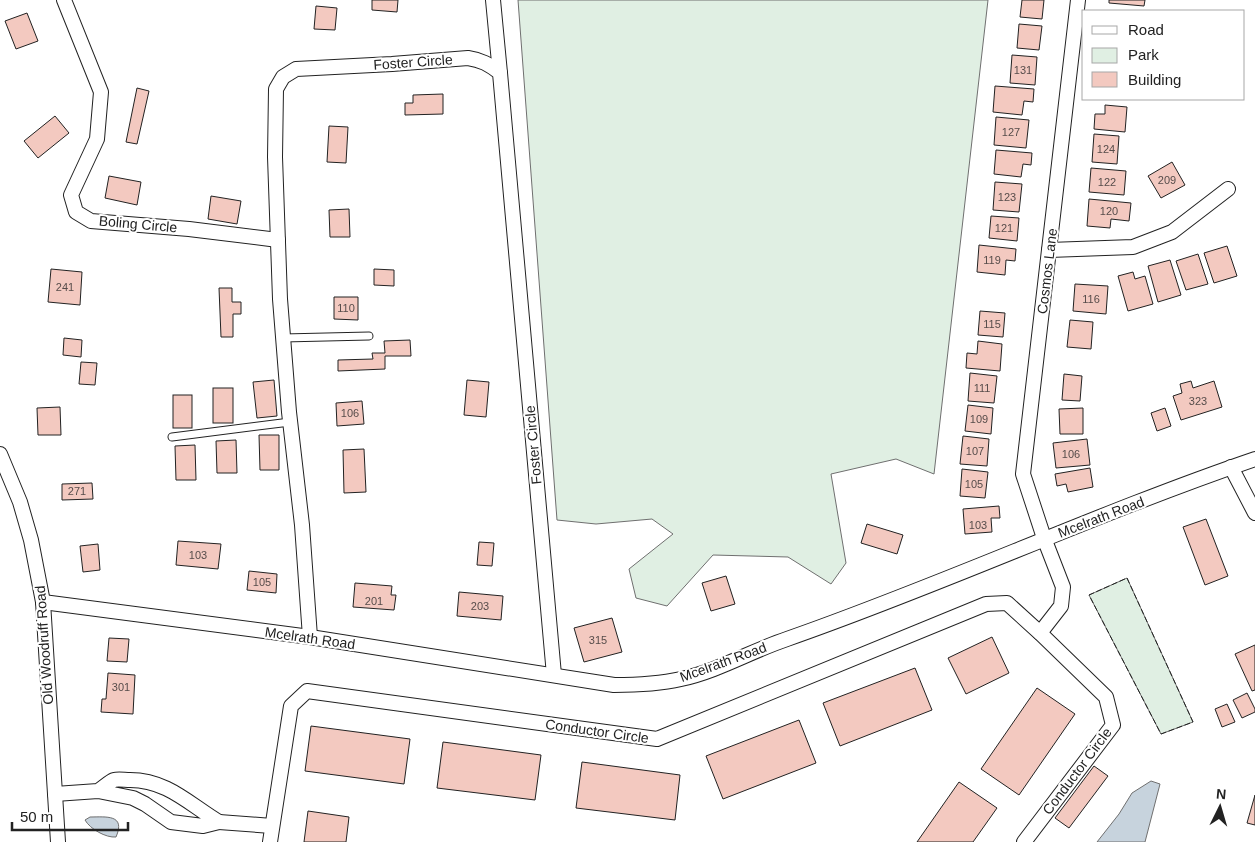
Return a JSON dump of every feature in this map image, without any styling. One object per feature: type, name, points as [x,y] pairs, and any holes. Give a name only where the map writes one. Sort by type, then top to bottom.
[{"type":"street","name":"Boling Circle","points":[[64,0],[101,92],[97,139],[71,195],[76,212],[91,221],[189,229],[278,240]]},
{"type":"street","points":[[493,0],[500,73]]},
{"type":"street","name":"Cosmos Lane","points":[[1044,538],[1022,474],[1078,0]]},
{"type":"street","name":"Foster Circle","points":[[310,637],[302,525],[290,422],[283,338],[275,157],[275,96],[279,82],[289,72],[296,69],[468,58],[479,59],[500,73],[554,675]]},
{"type":"street","points":[[1049,250],[1133,247],[1172,232],[1228,189]]},
{"type":"street","name":"Old Woodruff Road","points":[[0,455],[20,502],[31,540],[43,602],[58,842]]},
{"type":"street","name":"Mcelrath Road","points":[[43,602],[310,637],[614,685],[648,685],[682,679],[715,668],[770,644],[848,617],[1044,538],[1255,459]]},
{"type":"street","points":[[1231,468],[1255,513]]},
{"type":"street","points":[[1040,633],[1061,606],[1063,587],[1044,538]]},
{"type":"street","name":"Conductor Circle","points":[[270,842],[291,706],[307,691],[657,739],[986,604],[1007,603],[1106,697],[1113,725],[1024,842]]},
{"type":"street","points":[[98,792],[114,780],[138,780],[162,786],[177,793],[220,822]]},
{"type":"street","points":[[55,794],[98,792],[133,798],[171,822],[204,826],[220,822],[272,826]]},
{"type":"lane","points":[[283,338],[368,336]]},
{"type":"lane","points":[[172,437],[290,422]]},
{"type":"green space","points":[[518,0],[988,0],[934,474],[896,459],[831,474],[846,563],[831,584],[788,557],[713,555],[667,606],[636,598],[629,569],[673,534],[652,519],[596,524],[557,520]]},
{"type":"green space","points":[[1127,578],[1193,722],[1161,734],[1089,595]]},
{"type":"shaded area","points":[[1151,781],[1160,784],[1145,842],[1097,842],[1119,814],[1132,793]]},
{"type":"shaded area","points":[[90,817],[113,818],[118,824],[116,837],[94,830],[85,820]]},
{"type":"building","points":[[372,0],[398,0],[397,12],[372,10]]},
{"type":"building","points":[[1022,0],[1044,0],[1042,19],[1020,17]]},
{"type":"building","points":[[1109,0],[1145,0],[1144,6],[1109,3]]},
{"type":"building","points":[[316,6],[337,8],[335,30],[314,29]]},
{"type":"building","points":[[27,13],[38,41],[16,49],[5,21]]},
{"type":"building","points":[[1019,24],[1042,26],[1039,50],[1017,48]]},
{"type":"building","points":[[1012,55],[1037,57],[1035,85],[1010,83]]},
{"type":"building","points":[[995,86],[1034,89],[1033,102],[1024,101],[1022,115],[993,112]]},
{"type":"building","points":[[137,88],[149,91],[137,144],[126,142]]},
{"type":"building","points":[[443,94],[443,114],[405,115],[405,103],[413,103],[413,95]]},
{"type":"building","points":[[1105,105],[1127,107],[1125,132],[1094,129],[1095,114],[1105,114]]},
{"type":"building","points":[[55,116],[69,133],[38,158],[24,141]]},
{"type":"building","points":[[996,117],[1029,120],[1026,148],[994,145]]},
{"type":"building","points":[[329,126],[348,127],[346,163],[327,162]]},
{"type":"building","points":[[1094,134],[1119,136],[1117,164],[1092,162]]},
{"type":"building","points":[[996,150],[1032,153],[1031,165],[1023,164],[1021,177],[994,174]]},
{"type":"building","points":[[1172,162],[1185,185],[1161,198],[1148,176]]},
{"type":"building","points":[[1091,168],[1126,171],[1124,195],[1089,192]]},
{"type":"building","points":[[109,176],[141,182],[137,205],[105,198]]},
{"type":"building","points":[[995,182],[1022,184],[1019,212],[993,210]]},
{"type":"building","points":[[211,196],[241,201],[237,224],[208,219]]},
{"type":"building","points":[[1089,199],[1131,203],[1129,221],[1111,219],[1110,228],[1087,226]]},
{"type":"building","points":[[349,209],[350,237],[330,237],[329,210]]},
{"type":"building","points":[[991,216],[1019,218],[1017,241],[989,238]]},
{"type":"building","points":[[979,245],[1016,249],[1015,261],[1006,260],[1005,275],[977,272]]},
{"type":"building","points":[[1227,246],[1237,276],[1214,283],[1204,253]]},
{"type":"building","points":[[1198,254],[1208,284],[1186,290],[1176,261]]},
{"type":"building","points":[[1170,260],[1181,295],[1158,302],[1148,266]]},
{"type":"building","points":[[51,269],[82,272],[80,305],[48,302]]},
{"type":"building","points":[[374,269],[394,270],[394,286],[374,285]]},
{"type":"building","points":[[1133,272],[1135,279],[1145,276],[1153,304],[1128,311],[1118,276]]},
{"type":"building","points":[[1075,284],[1108,286],[1106,314],[1073,311]]},
{"type":"building","points":[[219,288],[232,288],[232,302],[241,302],[241,314],[233,314],[233,337],[221,337]]},
{"type":"building","points":[[334,297],[358,297],[358,320],[334,319]]},
{"type":"building","points":[[980,311],[1005,313],[1003,337],[978,335]]},
{"type":"building","points":[[1070,320],[1093,322],[1091,349],[1067,347]]},
{"type":"building","points":[[64,338],[82,340],[81,357],[63,355]]},
{"type":"building","points":[[410,340],[411,356],[385,356],[385,369],[338,371],[338,360],[373,359],[372,353],[385,353],[384,341]]},
{"type":"building","points":[[978,341],[1002,344],[1000,371],[966,368],[967,353],[977,354]]},
{"type":"building","points":[[81,362],[97,363],[95,385],[79,384]]},
{"type":"building","points":[[970,373],[997,376],[994,403],[968,401]]},
{"type":"building","points":[[1064,374],[1082,376],[1080,401],[1062,400]]},
{"type":"building","points":[[274,380],[277,416],[257,418],[253,382]]},
{"type":"building","points":[[467,380],[489,382],[486,417],[464,415]]},
{"type":"building","points":[[1191,381],[1193,388],[1214,381],[1222,407],[1181,420],[1173,396],[1182,393],[1180,384]]},
{"type":"building","points":[[213,388],[233,388],[233,423],[213,423]]},
{"type":"building","points":[[173,395],[192,395],[192,428],[173,428]]},
{"type":"building","points":[[362,401],[364,424],[337,426],[336,403]]},
{"type":"building","points":[[968,405],[993,408],[991,434],[965,431]]},
{"type":"building","points":[[60,407],[61,435],[38,435],[37,408]]},
{"type":"building","points":[[1083,408],[1083,434],[1060,434],[1059,409]]},
{"type":"building","points":[[1165,408],[1171,426],[1157,431],[1151,413]]},
{"type":"building","points":[[259,435],[279,435],[279,470],[260,470]]},
{"type":"building","points":[[963,436],[989,439],[987,466],[960,464]]},
{"type":"building","points":[[1087,439],[1090,465],[1056,468],[1053,443]]},
{"type":"building","points":[[236,440],[237,473],[217,473],[216,441]]},
{"type":"building","points":[[195,445],[196,480],[176,480],[175,446]]},
{"type":"building","points":[[364,449],[366,492],[344,493],[343,450]]},
{"type":"building","points":[[1090,468],[1093,487],[1068,492],[1066,484],[1057,486],[1055,474]]},
{"type":"building","points":[[962,469],[988,472],[985,498],[960,496]]},
{"type":"building","points":[[92,483],[93,499],[62,500],[62,484]]},
{"type":"building","points":[[999,506],[1000,518],[991,518],[992,532],[965,534],[963,509]]},
{"type":"building","points":[[1206,519],[1228,576],[1205,585],[1183,527]]},
{"type":"building","points":[[867,524],[903,535],[897,554],[861,543]]},
{"type":"building","points":[[178,541],[221,544],[218,569],[176,565]]},
{"type":"building","points":[[479,542],[494,543],[492,566],[477,565]]},
{"type":"building","points":[[98,544],[100,570],[83,572],[80,546]]},
{"type":"building","points":[[249,571],[277,574],[276,593],[247,590]]},
{"type":"building","points":[[726,576],[735,604],[711,611],[702,583]]},
{"type":"building","points":[[355,583],[392,586],[391,595],[396,595],[394,610],[353,607]]},
{"type":"building","points":[[459,592],[503,596],[501,620],[457,616]]},
{"type":"building","points":[[612,618],[622,652],[584,662],[574,628]]},
{"type":"building","points":[[992,637],[1009,673],[966,694],[948,658]]},
{"type":"building","points":[[109,638],[129,639],[127,662],[107,661]]},
{"type":"building","points":[[1255,645],[1255,690],[1252,691],[1235,654]]},
{"type":"building","points":[[915,668],[932,710],[840,746],[823,703]]},
{"type":"building","points":[[108,673],[135,675],[133,714],[101,712],[102,699],[106,699]]},
{"type":"building","points":[[1037,688],[1075,714],[1019,795],[981,769]]},
{"type":"building","points":[[1247,693],[1255,712],[1242,718],[1233,700]]},
{"type":"building","points":[[1227,704],[1235,722],[1222,727],[1215,709]]},
{"type":"building","points":[[799,720],[816,763],[723,799],[706,756]]},
{"type":"building","points":[[311,726],[410,739],[404,784],[305,771]]},
{"type":"building","points":[[443,742],[541,755],[535,800],[437,788]]},
{"type":"building","points":[[582,762],[680,775],[675,820],[576,808]]},
{"type":"building","points":[[1094,766],[1108,776],[1069,828],[1055,818]]},
{"type":"building","points":[[959,782],[997,808],[973,842],[917,842]]},
{"type":"building","points":[[1255,795],[1255,825],[1247,823]]},
{"type":"building","points":[[308,811],[349,817],[346,842],[304,842]]},
{"type":"fence","points":[[1127,578],[1193,722],[1161,734],[1089,595],[1127,578]]}]
